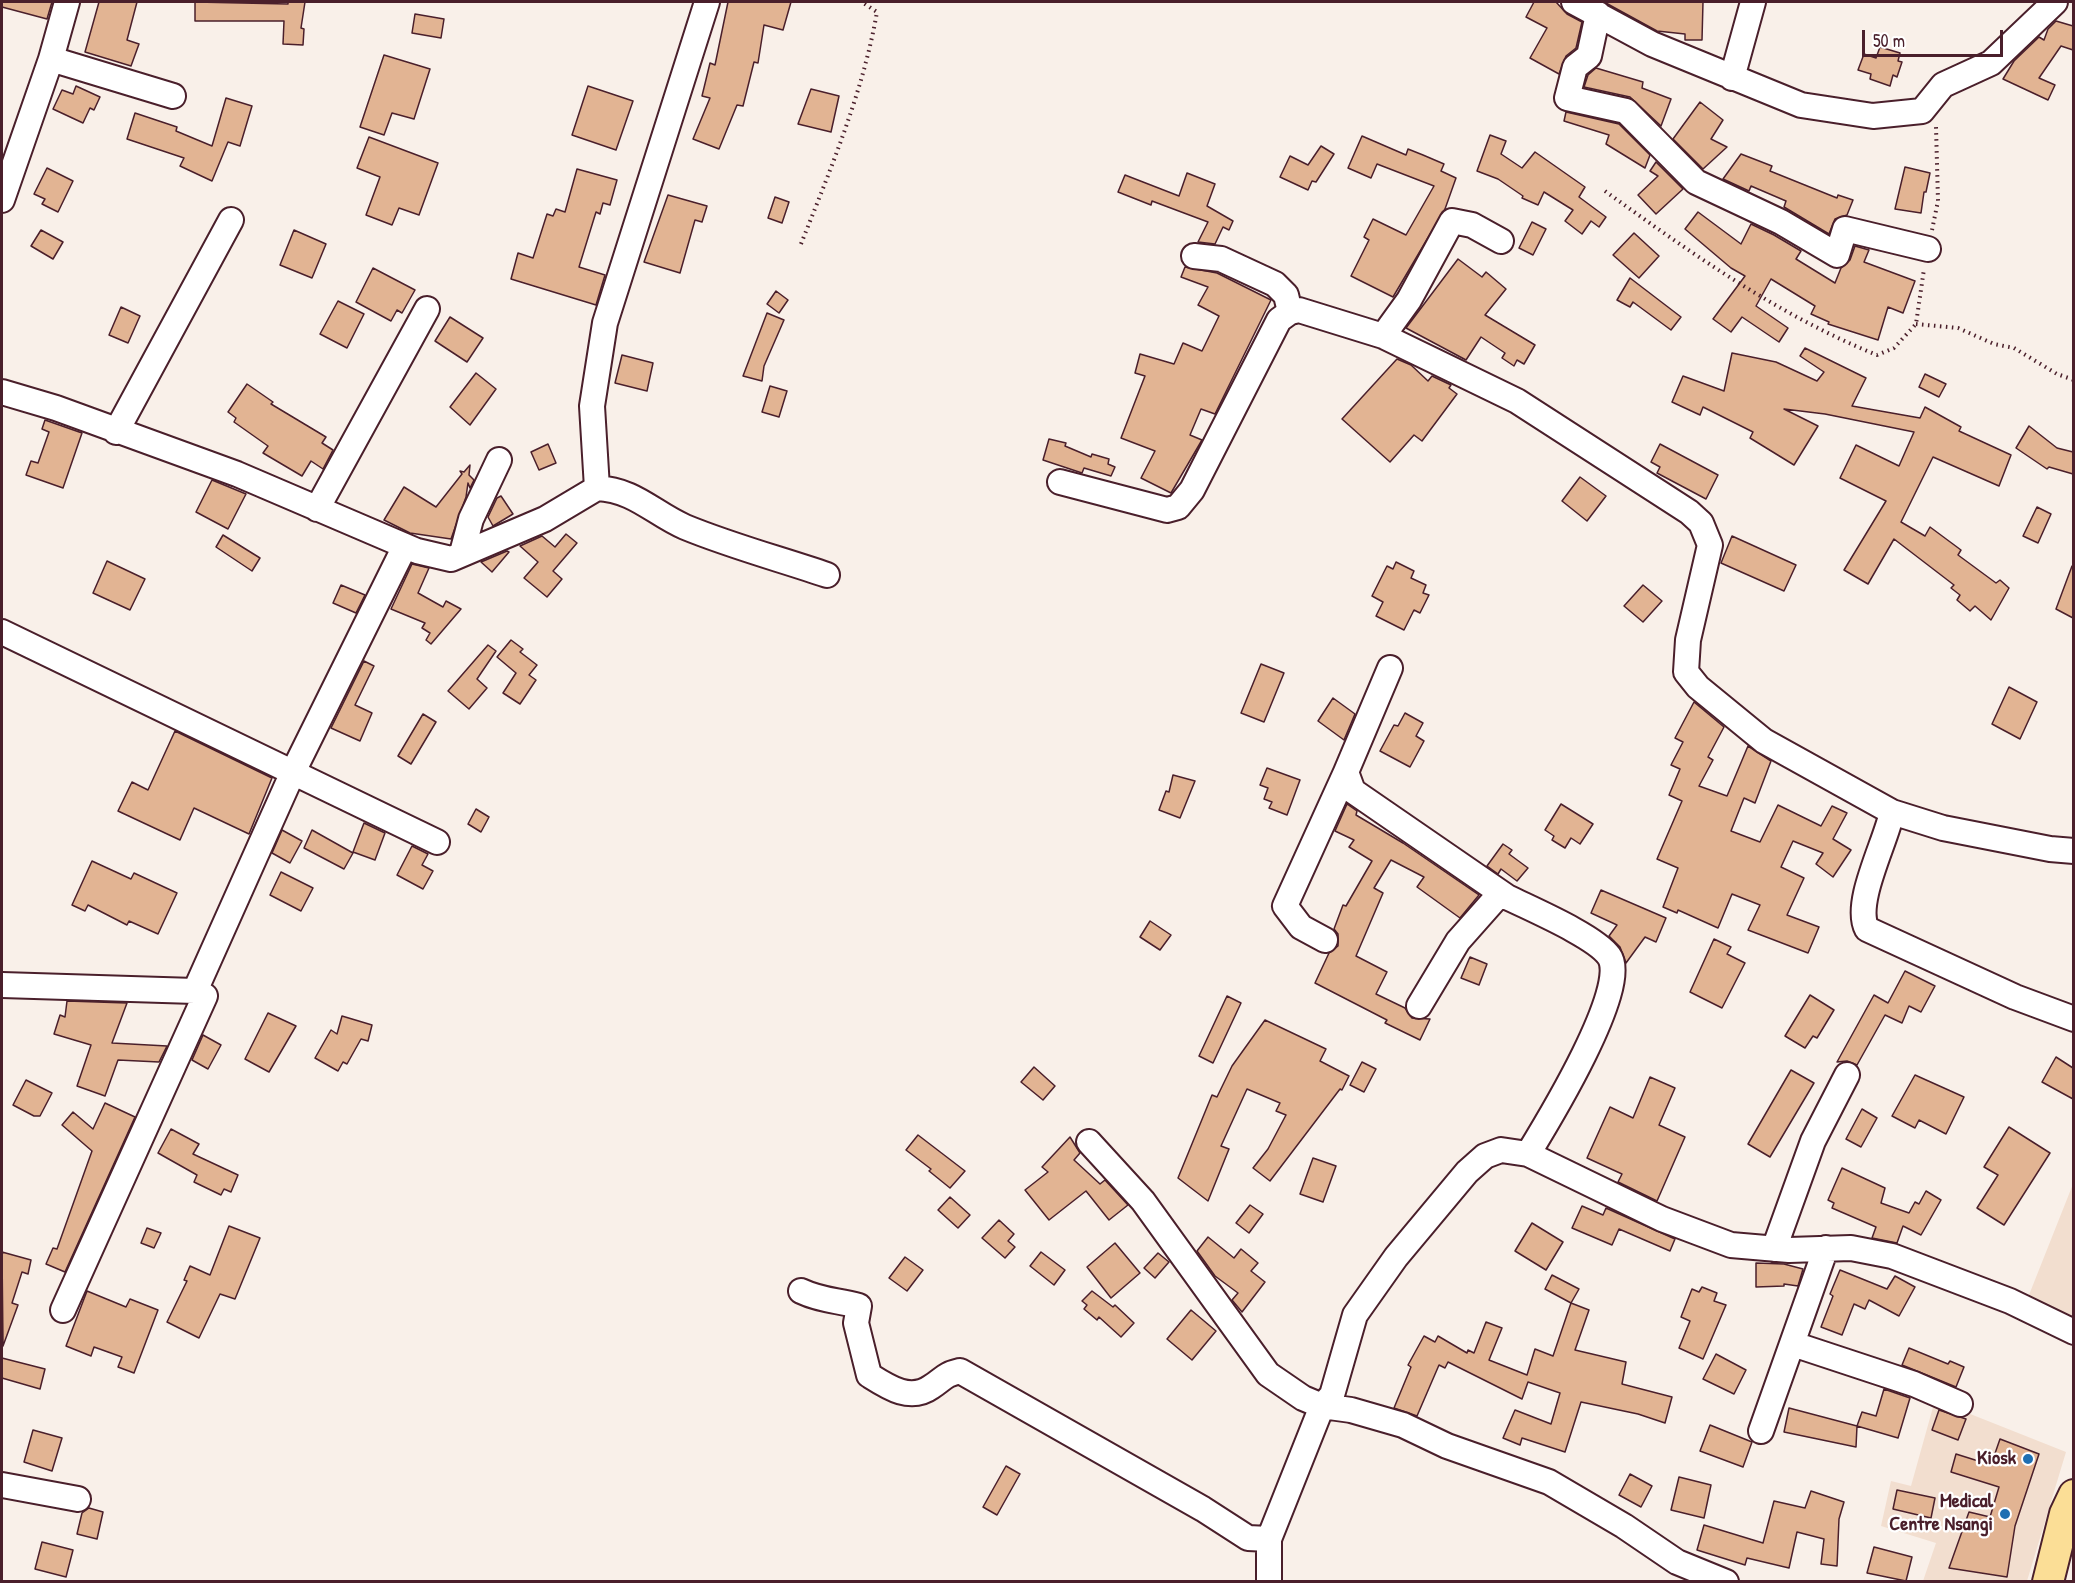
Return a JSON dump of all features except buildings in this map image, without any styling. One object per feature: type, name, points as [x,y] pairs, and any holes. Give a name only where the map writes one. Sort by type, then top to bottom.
[{"type":"main road","points":[[2048,1581],[2065,1514],[2073,1495]]},
{"type":"street","points":[[2,200],[51,59],[67,2]]},
{"type":"street","points":[[597,488],[592,406],[605,323],[707,2]]},
{"type":"street","points":[[1732,78],[1753,2]]},
{"type":"street","points":[[1585,6],[1652,44],[1801,105],[1873,116],[1922,111],[1943,85],[1991,63],[2055,2]]},
{"type":"street","points":[[1585,6],[1589,56],[1575,67],[1567,98],[1626,111],[1696,182],[1781,222],[1837,255],[1845,229],[1928,249]]},
{"type":"street","points":[[51,59],[173,96]]},
{"type":"street","points":[[116,432],[231,220]]},
{"type":"street","points":[[1383,336],[1409,300],[1452,221],[1472,225],[1501,241]]},
{"type":"street","points":[[1194,256],[1221,259],[1275,284],[1286,296],[1290,312]]},
{"type":"street","points":[[317,509],[427,309]]},
{"type":"street","points":[[1060,482],[1167,510],[1178,507],[1192,490],[1279,320],[1290,312],[1299,310],[1383,336],[1517,401],[1689,512],[1701,524],[1710,545],[1688,640],[1686,672],[1698,687],[1764,741],[1892,812],[1942,828],[2050,849],[2073,851]]},
{"type":"street","points":[[2,392],[56,408],[116,432],[237,474],[417,551],[451,559],[536,524],[597,488],[638,498],[683,526],[704,534],[826,574]]},
{"type":"street","points":[[462,553],[471,519],[499,460]]},
{"type":"street","points":[[195,991],[293,772],[405,546]]},
{"type":"street","points":[[2,632],[437,842]]},
{"type":"street","points":[[1325,940],[1301,927],[1285,906],[1390,668]]},
{"type":"street","points":[[1346,772],[1353,791],[1507,897],[1571,929],[1608,955],[1614,964],[1612,987],[1593,1034],[1560,1102],[1528,1154]]},
{"type":"street","points":[[1892,812],[1887,836],[1867,889],[1861,918],[1867,928],[2015,998],[2073,1019]]},
{"type":"street","points":[[1419,1006],[1458,941],[1490,902],[1497,897],[1507,897]]},
{"type":"street","points":[[2,985],[195,991],[205,996],[63,1310]]},
{"type":"street","points":[[1774,1249],[1813,1141],[1847,1075]]},
{"type":"street","points":[[1089,1142],[1143,1201],[1268,1374],[1303,1398],[1322,1406],[1351,1410],[1403,1425],[1447,1446],[1549,1482],[1623,1526],[1677,1562],[1726,1581]]},
{"type":"street","points":[[1269,1581],[1269,1539],[1322,1406],[1332,1395],[1355,1315],[1396,1257],[1467,1172],[1485,1156],[1501,1150],[1528,1154],[1662,1219],[1731,1245],[1774,1249],[1851,1248],[1892,1256],[2010,1301],[2073,1332]]},
{"type":"street","points":[[1761,1431],[1826,1248]]},
{"type":"street","points":[[801,1291],[822,1301],[842,1301],[859,1306],[856,1323],[869,1375],[894,1390],[920,1394],[934,1386],[944,1374],[960,1371],[1203,1509],[1248,1538],[1269,1539]]},
{"type":"street","points":[[1793,1344],[1914,1384],[1960,1404]]},
{"type":"street","points":[[2,1485],[78,1499]]},
{"type":"path","points":[[801,244],[837,153],[869,57],[877,12],[862,2]]},
{"type":"path","points":[[1605,191],[1681,246],[1768,301],[1845,342],[1877,355],[1888,352],[1916,324],[1938,201],[1935,123],[1922,111]]},
{"type":"path","points":[[1916,324],[1958,328],[1994,344],[2014,348],[2057,374],[2073,380]]},
{"type":"shaded area","points":[[2073,1184],[2073,1322],[2027,1300]]},
{"type":"shaded area","points":[[1935,1400],[2066,1452],[2027,1581],[1923,1581],[1936,1543],[1881,1526],[1891,1481],[1911,1486]]},
{"type":"place","name":"Kiosk","points":[[2028,1459]]},
{"type":"place","name":"Medical Centre Nsangi","points":[[2005,1514]]}]
